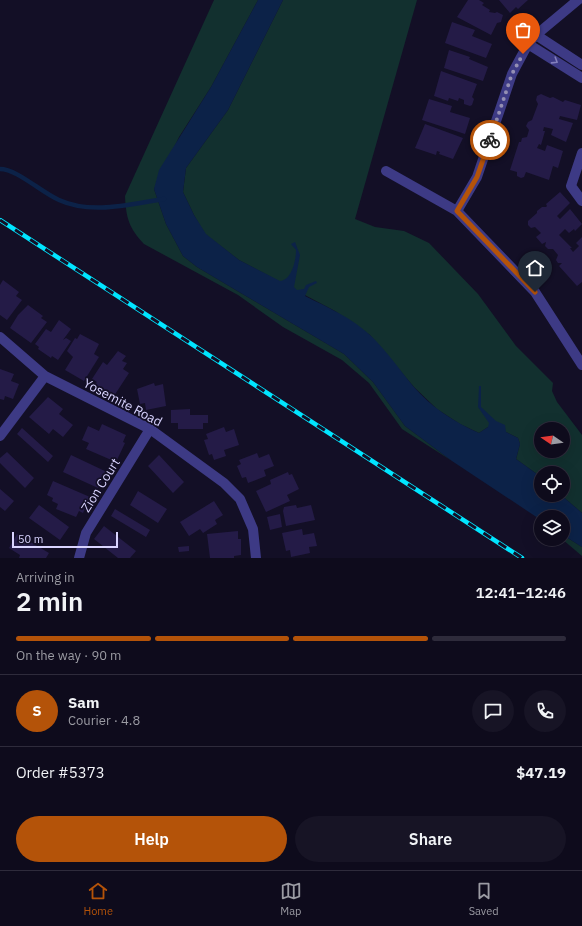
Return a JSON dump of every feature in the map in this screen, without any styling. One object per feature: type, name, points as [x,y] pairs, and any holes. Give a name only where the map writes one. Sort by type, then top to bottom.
[{"type":"street","points":[[457,211],[477,177],[512,74],[528,44],[536,35],[578,0]]},
{"type":"street","points":[[536,35],[582,65]]},
{"type":"street","points":[[528,44],[582,78]]},
{"type":"street","points":[[582,153],[571,186],[582,201]]},
{"type":"street","points":[[386,171],[457,211],[535,292],[582,365]]},
{"type":"street","name":"Yosemite Road","points":[[0,337],[45,376],[150,429],[224,483],[240,500],[253,529],[256,558]]},
{"type":"street","points":[[0,436],[45,376]]},
{"type":"street","name":"Zion Court","points":[[79,558],[86,534],[150,429]]},
{"type":"green space","points":[[214,0],[258,0],[211,87],[179,137],[154,189],[166,224],[183,256],[197,267],[344,354],[373,382],[405,426],[452,461],[402,429],[369,383],[342,360],[283,327],[238,295],[144,244],[132,228],[127,217],[125,196]]},
{"type":"green space","points":[[283,0],[417,0],[355,219],[375,227],[404,231],[429,243],[478,294],[516,346],[553,383],[552,391],[557,402],[582,435],[582,513],[569,502],[570,466],[534,466],[534,472],[516,459],[520,444],[518,438],[506,432],[488,427],[479,433],[460,424],[437,409],[414,387],[370,335],[335,311],[239,260],[205,234],[183,192],[186,168],[228,110]]},
{"type":"green space","points":[[570,539],[582,547],[582,556],[570,546]]},
{"type":"water","points":[[258,0],[283,0],[228,110],[186,168],[183,192],[194,215],[206,234],[239,260],[280,281],[288,277],[292,269],[296,250],[291,244],[295,242],[300,255],[294,287],[297,290],[304,289],[306,285],[316,281],[317,283],[309,287],[305,296],[339,313],[363,329],[382,347],[427,401],[452,419],[479,433],[488,427],[489,423],[478,407],[479,386],[481,386],[481,407],[496,421],[505,425],[506,432],[518,438],[520,444],[516,459],[534,472],[534,502],[569,502],[582,513],[582,547],[570,539],[570,510],[534,510],[534,515],[452,461],[405,426],[373,382],[344,354],[197,267],[183,256],[166,224],[154,189],[159,170],[211,87]]},
{"type":"building","points":[[468,0],[479,0],[484,3],[482,5],[490,10],[489,12],[497,12],[503,15],[501,22],[497,23],[491,35],[457,17]]},
{"type":"building","points":[[499,0],[528,0],[518,9],[516,7],[510,13]]},
{"type":"building","points":[[452,22],[475,30],[472,36],[492,44],[486,58],[445,43]]},
{"type":"building","points":[[449,50],[470,57],[469,59],[488,67],[483,81],[444,68]]},
{"type":"building","points":[[441,71],[477,84],[472,97],[474,99],[472,105],[470,106],[464,104],[464,100],[459,98],[458,101],[449,98],[448,101],[434,96]]},
{"type":"building","points":[[541,94],[550,98],[553,97],[563,102],[565,100],[581,105],[577,120],[560,116],[559,119],[573,123],[566,142],[551,135],[553,129],[544,127],[543,131],[545,131],[541,145],[539,144],[537,148],[545,151],[547,145],[563,151],[558,168],[553,166],[549,180],[526,172],[524,177],[521,178],[517,176],[517,172],[510,170],[519,142],[521,142],[522,138],[527,137],[529,130],[526,126],[528,122],[532,120],[538,104],[536,100],[537,96]]},
{"type":"building","points":[[429,99],[452,106],[450,112],[470,118],[465,134],[422,120]]},
{"type":"building","points":[[425,124],[463,138],[453,159],[439,154],[440,152],[437,151],[436,155],[415,148]]},
{"type":"building","points":[[560,192],[570,203],[557,216],[560,219],[570,209],[582,224],[575,231],[574,229],[569,233],[565,229],[559,235],[572,248],[570,248],[573,252],[579,246],[576,243],[582,237],[582,282],[577,286],[559,266],[562,263],[558,263],[556,260],[558,255],[553,249],[548,249],[545,246],[546,242],[542,244],[536,237],[541,233],[535,227],[531,228],[528,225],[528,221],[537,213],[537,211],[542,207],[546,207],[546,204]]},
{"type":"building","points":[[3,280],[19,292],[16,296],[22,300],[7,320],[0,315],[0,285]]},
{"type":"building","points":[[28,305],[43,316],[41,318],[47,322],[31,343],[10,328],[18,315]]},
{"type":"building","points":[[59,320],[71,329],[63,340],[66,338],[71,341],[58,360],[52,356],[51,358],[38,349],[39,347],[35,344],[46,329],[51,332]]},
{"type":"building","points":[[80,334],[99,344],[94,354],[99,357],[84,381],[65,370],[73,357],[67,351],[75,338],[77,339]]},
{"type":"building","points":[[118,351],[126,356],[122,361],[127,363],[123,369],[129,373],[114,396],[95,384],[97,382],[92,379],[103,362],[107,365]]},
{"type":"building","points":[[0,369],[14,374],[11,381],[19,384],[13,399],[5,396],[4,400],[0,399]]},
{"type":"building","points":[[154,383],[155,386],[163,384],[166,406],[146,410],[145,403],[140,404],[137,389]]},
{"type":"building","points":[[48,397],[63,409],[59,414],[73,425],[63,437],[53,429],[49,434],[29,417]]},
{"type":"building","points":[[190,409],[190,415],[208,415],[208,423],[203,423],[203,429],[178,429],[178,423],[171,423],[171,410]]},
{"type":"building","points":[[102,424],[126,435],[123,442],[125,443],[116,462],[86,449],[89,443],[82,440],[88,426],[99,431]]},
{"type":"building","points":[[224,427],[226,432],[234,429],[239,445],[224,450],[226,456],[214,460],[212,454],[209,455],[204,440],[208,439],[206,434]]},
{"type":"building","points":[[22,428],[53,456],[48,462],[17,434]]},
{"type":"building","points":[[7,452],[34,478],[25,488],[0,463],[0,458]]},
{"type":"building","points":[[257,453],[259,458],[269,454],[274,466],[264,470],[266,476],[248,483],[246,477],[242,478],[237,466],[241,464],[239,460]]},
{"type":"building","points":[[71,455],[107,472],[98,488],[63,472]]},
{"type":"building","points":[[159,455],[184,482],[173,493],[148,466]]},
{"type":"building","points":[[288,472],[289,475],[292,474],[299,489],[287,495],[290,501],[266,512],[256,491],[271,484],[270,480]]},
{"type":"building","points":[[53,481],[90,497],[83,513],[79,511],[76,517],[56,509],[58,504],[52,501],[53,498],[47,495]]},
{"type":"building","points":[[0,489],[14,501],[5,511],[0,507]]},
{"type":"building","points":[[138,491],[167,509],[158,523],[130,505]]},
{"type":"building","points":[[214,501],[223,515],[215,520],[217,524],[203,533],[200,529],[189,536],[180,522]]},
{"type":"building","points":[[39,505],[69,527],[60,540],[29,518]]},
{"type":"building","points":[[296,505],[297,508],[311,505],[315,520],[286,526],[283,511],[284,507]]},
{"type":"building","points":[[115,509],[150,530],[146,537],[111,516]]},
{"type":"building","points":[[280,514],[282,527],[270,530],[267,517]]},
{"type":"building","points":[[104,526],[136,551],[130,558],[118,558],[94,539]]},
{"type":"building","points":[[302,529],[303,535],[314,533],[317,546],[309,547],[310,553],[291,557],[290,550],[286,551],[282,533]]},
{"type":"building","points":[[238,531],[238,539],[241,539],[241,555],[234,556],[234,558],[210,558],[207,534]]},
{"type":"building","points":[[17,534],[49,553],[46,558],[19,558],[20,555],[9,548]]},
{"type":"building","points":[[189,546],[189,551],[179,552],[178,547]]},
{"type":"waterway","points":[[0,169],[7,170],[22,177],[52,197],[85,207],[111,207],[164,199]]},
{"type":"railway","points":[[0,220],[522,558]]},
{"type":"way so far","points":[[490,140],[512,74],[523,54]]},
{"type":"route","points":[[490,140],[477,177],[457,211],[535,292]]}]
